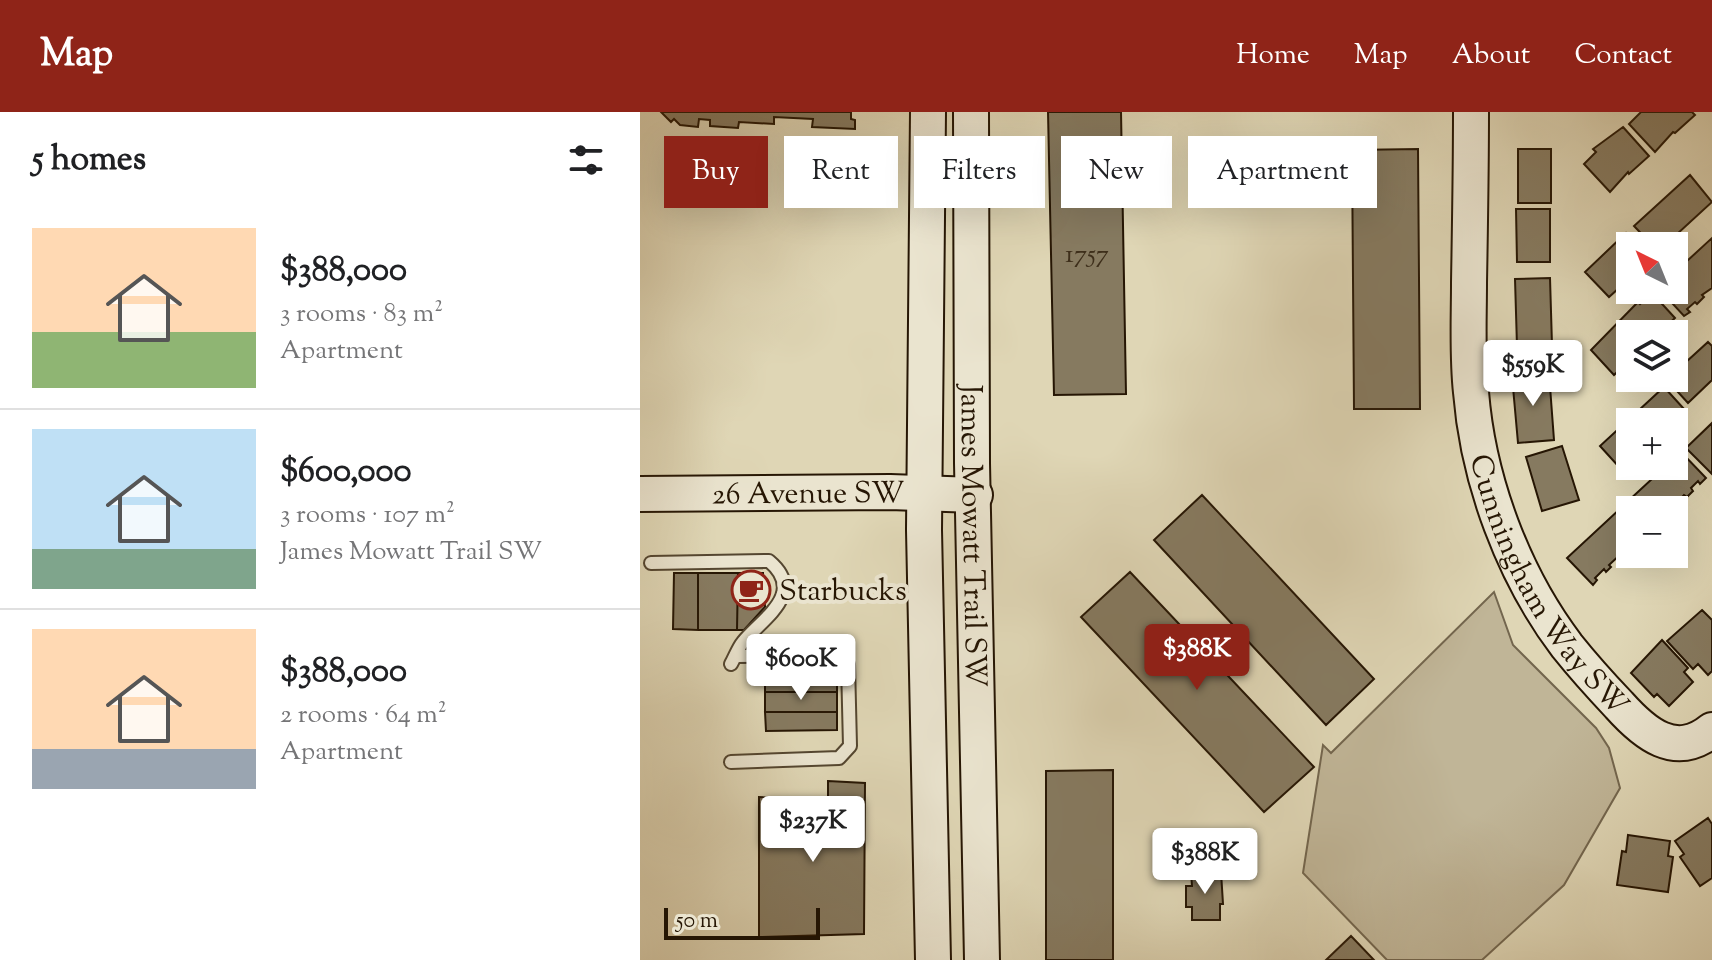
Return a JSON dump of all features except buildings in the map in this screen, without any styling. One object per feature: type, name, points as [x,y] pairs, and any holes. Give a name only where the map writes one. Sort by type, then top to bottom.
[{"type":"main road","name":"James Mowatt Trail SW","points":[[928,112],[925,494],[933,960]]},
{"type":"main road","name":"James Mowatt Trail SW","points":[[971,112],[972,463],[982,960]]},
{"type":"main road","name":"Cunningham Way SW","points":[[1471,112],[1468,353],[1471,394],[1484,468],[1497,512],[1529,582],[1566,644],[1635,723],[1660,740],[1673,742],[1688,742],[1712,730]]},
{"type":"main road","points":[[926,269],[946,332],[952,461],[975,495]]},
{"type":"main road","name":"26 Avenue SW","points":[[640,494],[975,495]]},
{"type":"main road","points":[[931,775],[954,960]]},
{"type":"lane","points":[[651,563],[769,561],[783,580],[783,594],[778,607],[741,644],[734,660],[837,655],[848,664],[850,746],[839,758],[731,762]]},
{"type":"shaded area","points":[[1494,592],[1513,645],[1596,728],[1609,748],[1620,788],[1564,885],[1482,960],[1387,960],[1303,873],[1323,745],[1331,753]]},
{"type":"place","name":"Starbucks","points":[[751,590]]}]
